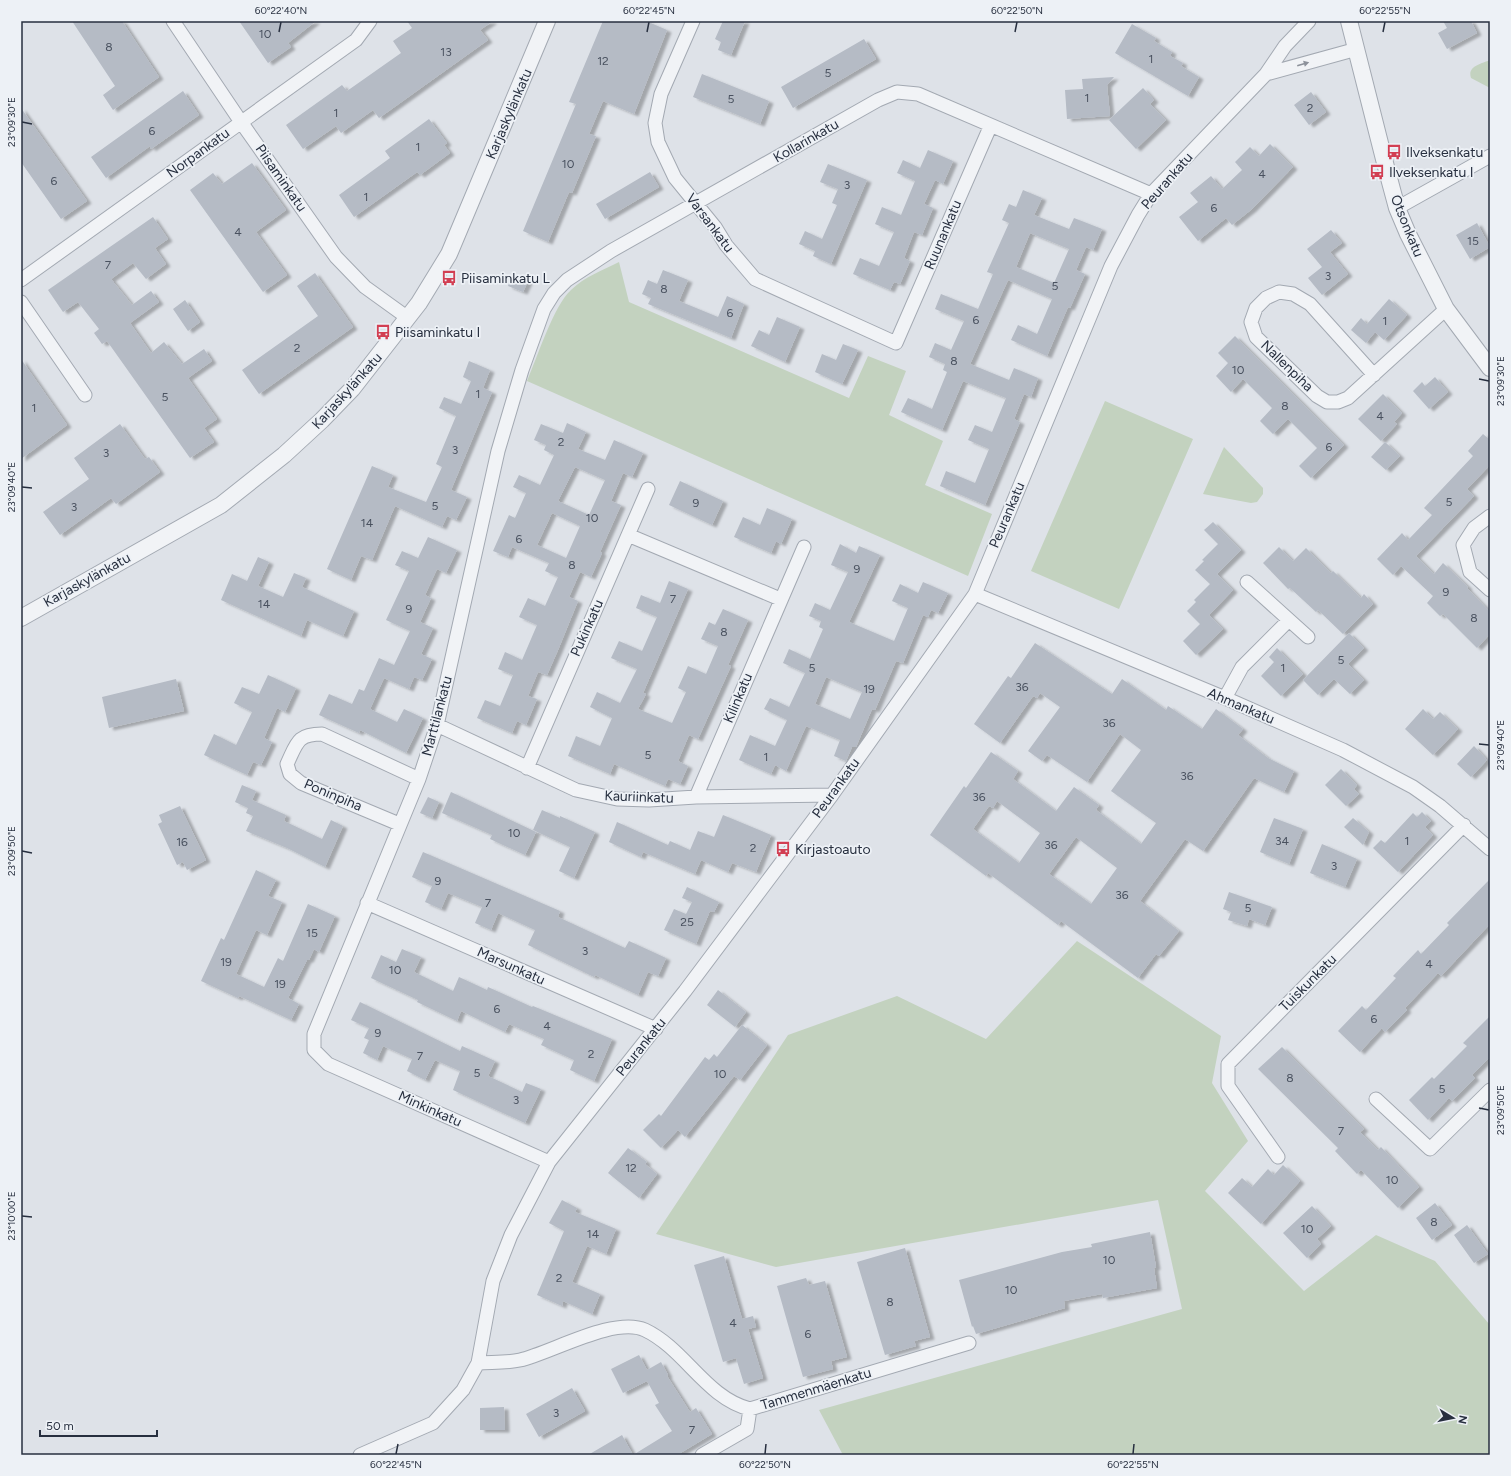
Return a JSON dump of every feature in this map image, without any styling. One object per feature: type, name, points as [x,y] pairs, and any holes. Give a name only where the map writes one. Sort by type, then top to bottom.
[{"type":"street","name":"Piisaminkatu","points":[[173,21],[241,122],[336,257],[365,287],[408,318]]},
{"type":"street","name":"Norpankatu","points":[[21,280],[356,40],[370,21]]},
{"type":"street","name":"Karjaskylänkatu","points":[[21,618],[200,518],[245,486],[284,455],[339,403],[408,318],[430,286],[456,239],[547,21]]},
{"type":"street","name":"Varsankatu","points":[[693,21],[661,94],[656,114],[655,129],[658,142],[675,178],[715,227],[726,245],[755,279],[896,343]]},
{"type":"street","name":"Peurankatu","points":[[360,1455],[433,1423],[463,1390],[478,1363],[493,1281],[511,1235],[549,1162],[656,1029],[832,795],[975,594],[1111,266],[1138,215],[1151,194],[1266,74],[1285,46],[1309,21]]},
{"type":"street","name":"Otsonkatu","points":[[1349,21],[1397,208],[1408,234],[1446,309],[1490,368]]},
{"type":"street","points":[[1266,74],[1356,49]]},
{"type":"street","name":"Kollarinkatu","points":[[522,370],[544,309],[554,293],[564,283],[611,251],[697,204],[878,100],[892,94],[904,92],[918,94],[1151,194]]},
{"type":"street","name":"Ruunankatu","points":[[896,343],[990,126]]},
{"type":"street","points":[[1397,208],[1490,156]]},
{"type":"street","name":"Nallenpiha","points":[[1374,375],[1310,304],[1293,294],[1279,292],[1266,298],[1256,308],[1251,322],[1256,337],[1317,396],[1327,402],[1338,402],[1348,398],[1374,375],[1446,309]]},
{"type":"street","points":[[21,302],[85,395]]},
{"type":"street","name":"Marttilankatu","points":[[314,1050],[314,1034],[399,824],[419,779],[437,725],[498,451],[522,370]]},
{"type":"street","name":"Pukinkatu","points":[[527,768],[648,489]]},
{"type":"street","points":[[1490,516],[1474,528],[1463,545],[1470,572],[1490,590]]},
{"type":"street","points":[[628,535],[780,599]]},
{"type":"street","name":"Kilinkatu","points":[[696,797],[780,599],[804,547]]},
{"type":"street","points":[[1247,582],[1308,637]]},
{"type":"street","name":"Ahmankatu","points":[[975,594],[1225,698],[1343,750],[1388,772],[1418,791],[1464,825],[1490,849]]},
{"type":"street","points":[[1225,698],[1242,667],[1289,620]]},
{"type":"street","name":"Kauriinkatu","points":[[437,725],[576,790],[611,798],[649,800],[696,797],[832,795]]},
{"type":"street","name":"Poninpiha","points":[[399,824],[302,783],[290,774],[287,764],[298,742],[307,734],[322,734],[419,779]]},
{"type":"street","name":"Tuiskunkatu","points":[[1278,1157],[1228,1086],[1228,1064],[1464,825]]},
{"type":"street","name":"Marsunkatu","points":[[367,903],[656,1029]]},
{"type":"street","name":"Minkinkatu","points":[[314,1050],[328,1064],[549,1162]]},
{"type":"street","points":[[1376,1099],[1430,1150],[1490,1090]]},
{"type":"street","name":"Tammenmäenkatu","points":[[478,1363],[519,1360],[601,1331],[626,1328],[644,1330],[661,1340],[728,1401],[750,1409],[969,1343]]},
{"type":"street","points":[[702,1455],[747,1429],[750,1409]]},
{"type":"green space","points":[[1490,60],[1490,88],[1471,78],[1470,74],[1473,68]]},
{"type":"green space","points":[[619,262],[629,302],[849,398],[868,356],[906,371],[889,415],[943,441],[925,485],[992,514],[968,576],[527,381],[546,332],[558,307],[565,297],[582,281]]},
{"type":"green space","points":[[1105,401],[1193,439],[1119,609],[1031,571]]},
{"type":"green space","points":[[1224,447],[1263,488],[1263,494],[1257,502],[1251,503],[1203,494]]},
{"type":"green space","points":[[1077,941],[1221,1036],[1212,1083],[1248,1141],[1205,1191],[1304,1291],[1376,1235],[1435,1261],[1490,1325],[1490,1455],[843,1455],[819,1410],[1182,1309],[1158,1200],[776,1267],[656,1234],[788,1035],[897,996],[986,1039]]},
{"type":"building","points":[[72,21],[122,21],[159,77],[113,110],[103,95],[115,86]]},
{"type":"building","points":[[239,21],[316,21],[288,43],[291,47],[268,63]]},
{"type":"building","points":[[407,21],[493,21],[480,30],[488,40],[379,118],[373,110],[341,133],[336,126],[303,149],[286,125],[342,85],[347,91],[401,53],[393,41],[412,28]]},
{"type":"building","points":[[603,21],[646,21],[667,30],[634,114],[603,101],[589,134],[596,136],[572,193],[569,192],[548,242],[523,231],[576,104],[569,102]]},
{"type":"building","points":[[723,21],[745,21],[731,55],[718,50],[721,42],[715,39]]},
{"type":"building","points":[[1443,21],[1471,21],[1477,33],[1447,49],[1438,33],[1447,28]]},
{"type":"building","points":[[1132,24],[1156,38],[1154,41],[1172,52],[1170,56],[1183,63],[1181,66],[1199,77],[1188,96],[1115,53]]},
{"type":"building","points":[[864,39],[876,59],[793,108],[781,87]]},
{"type":"building","points":[[702,74],[769,101],[760,124],[693,97]]},
{"type":"building","points":[[1114,77],[1107,85],[1110,116],[1067,119],[1065,90],[1083,89],[1082,79]]},
{"type":"building","points":[[1143,88],[1154,100],[1150,104],[1166,120],[1136,149],[1109,120]]},
{"type":"building","points":[[183,91],[199,115],[151,149],[150,146],[106,178],[91,157]]},
{"type":"building","points":[[1311,92],[1326,112],[1309,125],[1294,105]]},
{"type":"building","points":[[21,108],[87,201],[61,219],[21,162]]},
{"type":"building","points":[[429,119],[447,143],[444,145],[450,153],[420,175],[417,172],[354,217],[339,195],[390,158],[385,151]]},
{"type":"building","points":[[1270,144],[1293,167],[1252,209],[1232,225],[1226,218],[1198,241],[1179,217],[1198,202],[1190,193],[1211,176],[1222,189],[1242,170],[1235,162],[1250,147],[1259,156]]},
{"type":"building","points":[[928,150],[953,161],[943,184],[935,180],[924,204],[933,208],[922,235],[914,232],[904,258],[910,261],[900,284],[894,282],[890,290],[853,274],[860,258],[879,266],[894,232],[875,224],[882,207],[901,215],[915,181],[897,173],[903,160],[920,168]]},
{"type":"building","points":[[252,163],[286,210],[256,232],[287,275],[263,292],[190,190],[213,173],[222,184]]},
{"type":"building","points":[[828,164],[867,180],[831,264],[813,256],[815,251],[799,244],[805,231],[822,239],[837,205],[832,203],[838,189],[820,182]]},
{"type":"building","points":[[650,172],[659,187],[605,219],[596,204]]},
{"type":"building","points":[[1023,190],[1042,198],[1034,215],[1069,229],[1074,218],[1102,229],[1093,250],[1086,247],[1076,270],[1085,274],[1070,308],[1068,307],[1047,356],[1011,340],[1018,325],[1037,334],[1052,299],[1008,280],[970,364],[1009,380],[1014,368],[1038,378],[1031,397],[1024,394],[1014,419],[1020,422],[985,505],[940,486],[946,471],[975,483],[989,449],[968,440],[975,425],[992,432],[1006,398],[963,381],[942,430],[901,412],[908,398],[932,409],[947,372],[943,370],[945,364],[929,357],[935,343],[951,350],[964,321],[935,309],[941,294],[978,309],[993,274],[987,272],[1009,223],[1002,220],[1009,204],[1016,207]],"holes":[[[1030,233],[1069,249],[1054,283],[1016,267]]]},
{"type":"building","points":[[153,217],[168,239],[155,248],[166,264],[146,279],[133,263],[111,279],[132,305],[151,291],[159,302],[130,323],[151,353],[164,342],[182,364],[204,349],[212,361],[188,378],[217,419],[204,428],[214,442],[190,458],[107,341],[102,344],[94,333],[99,329],[78,302],[63,312],[48,290]]},
{"type":"building","points":[[1477,223],[1490,247],[1470,259],[1456,235]]},
{"type":"building","points":[[1331,230],[1342,243],[1330,252],[1348,274],[1322,295],[1308,278],[1322,267],[1307,249]]},
{"type":"building","points":[[663,270],[688,280],[679,301],[718,317],[727,296],[744,304],[731,338],[648,304],[651,298],[642,294],[648,280],[657,284]]},
{"type":"building","points":[[315,273],[353,327],[259,394],[242,370],[318,316],[297,286]]},
{"type":"building","points":[[513,274],[528,281],[523,292],[508,286]]},
{"type":"building","points":[[1389,299],[1407,315],[1384,340],[1375,332],[1366,343],[1351,330],[1361,318],[1367,324]]},
{"type":"building","points":[[185,300],[200,322],[188,331],[173,309]]},
{"type":"building","points":[[777,317],[800,327],[785,362],[751,346],[759,330],[769,335]]},
{"type":"building","points":[[1235,336],[1344,445],[1311,478],[1299,466],[1317,448],[1288,419],[1273,434],[1260,421],[1272,408],[1243,379],[1231,392],[1216,376],[1228,363],[1218,353]]},
{"type":"building","points":[[843,344],[858,350],[842,384],[815,372],[822,354],[836,360]]},
{"type":"building","points":[[21,359],[67,425],[21,459]]},
{"type":"building","points":[[469,361],[490,370],[483,388],[492,392],[451,490],[467,497],[456,520],[447,516],[442,527],[395,506],[372,560],[361,556],[351,580],[327,569],[372,466],[393,475],[388,487],[426,502],[442,467],[436,464],[456,416],[439,408],[444,397],[461,404],[471,381],[463,377]]},
{"type":"building","points":[[1435,377],[1448,392],[1429,409],[1413,391],[1422,382],[1425,386]]},
{"type":"building","points":[[1383,394],[1402,413],[1394,422],[1397,424],[1381,441],[1358,419]]},
{"type":"building","points":[[567,423],[586,432],[578,449],[605,460],[614,440],[643,453],[632,477],[623,473],[611,501],[621,505],[600,552],[602,553],[591,577],[580,572],[569,597],[578,601],[558,650],[547,675],[538,672],[528,696],[537,699],[526,725],[517,721],[512,733],[477,718],[485,700],[500,706],[513,675],[498,669],[505,652],[522,660],[537,625],[519,617],[528,598],[545,606],[558,577],[545,571],[549,563],[512,547],[508,557],[493,551],[509,515],[515,518],[526,493],[513,487],[519,475],[540,485],[554,455],[544,450],[546,445],[534,440],[541,424],[563,433]],"holes":[[[575,467],[605,480],[589,515],[558,501]],[[552,513],[580,526],[566,558],[537,545]]]},
{"type":"building","points":[[120,424],[145,459],[149,457],[160,472],[116,504],[111,498],[60,535],[43,512],[89,479],[74,458]]},
{"type":"building","points":[[1483,434],[1490,440],[1490,465],[1467,489],[1474,496],[1416,556],[1434,574],[1443,563],[1468,587],[1467,588],[1490,612],[1490,634],[1477,648],[1443,614],[1440,616],[1427,603],[1433,596],[1401,566],[1393,575],[1377,559],[1402,533],[1408,540],[1432,515],[1424,508],[1473,456],[1468,451]]},
{"type":"building","points":[[1385,442],[1400,456],[1386,470],[1371,457]]},
{"type":"building","points":[[680,481],[723,501],[712,525],[669,505]]},
{"type":"building","points":[[767,508],[792,519],[781,544],[776,541],[771,553],[734,537],[743,517],[760,525]]},
{"type":"building","points":[[1213,522],[1241,550],[1217,574],[1233,590],[1209,615],[1223,629],[1196,655],[1183,641],[1200,624],[1187,611],[1196,602],[1194,600],[1210,584],[1195,570],[1204,561],[1202,560],[1218,544],[1204,530]]},
{"type":"building","points":[[428,537],[457,550],[446,573],[437,569],[425,595],[431,598],[420,622],[433,628],[421,654],[432,659],[422,680],[414,677],[409,689],[384,678],[370,709],[397,722],[404,709],[423,718],[406,753],[360,730],[359,733],[319,715],[329,694],[352,704],[359,689],[364,691],[379,658],[394,665],[410,631],[386,620],[409,571],[395,565],[402,551],[418,558]]},
{"type":"building","points":[[840,544],[856,553],[859,546],[880,555],[849,622],[894,641],[908,608],[892,601],[900,584],[918,593],[923,582],[948,593],[938,613],[931,610],[928,617],[923,615],[903,663],[896,661],[875,710],[872,709],[856,747],[852,747],[846,761],[834,756],[840,740],[806,726],[786,771],[775,765],[771,774],[739,760],[750,735],[775,746],[787,720],[764,709],[770,698],[789,707],[805,673],[783,663],[789,649],[810,659],[823,629],[819,627],[821,621],[809,616],[815,603],[830,610],[848,572],[831,565]],"holes":[[[826,677],[862,692],[850,719],[815,704]]]},
{"type":"building","points":[[1279,547],[1293,561],[1306,548],[1331,573],[1333,571],[1361,598],[1364,594],[1373,604],[1343,634],[1318,610],[1316,612],[1290,588],[1288,589],[1263,563]]},
{"type":"building","points":[[258,557],[269,562],[258,586],[283,597],[294,573],[306,578],[302,587],[354,611],[343,636],[307,620],[301,636],[221,600],[232,574],[247,581]]},
{"type":"building","points":[[669,581],[688,589],[643,693],[646,694],[638,709],[672,723],[686,692],[678,688],[688,666],[706,674],[718,646],[701,639],[709,622],[715,625],[723,609],[748,620],[728,665],[731,666],[698,739],[689,735],[678,761],[688,766],[680,784],[668,779],[665,786],[614,764],[610,774],[568,756],[576,736],[600,746],[612,718],[590,707],[597,692],[620,703],[637,669],[611,658],[619,641],[642,651],[657,617],[636,608],[641,595],[660,603]]},
{"type":"building","points":[[1349,633],[1364,648],[1348,664],[1364,680],[1350,694],[1334,679],[1318,695],[1303,680]]},
{"type":"building","points":[[1035,643],[1112,694],[1122,679],[1166,710],[1168,706],[1202,729],[1216,709],[1243,729],[1238,735],[1268,758],[1294,771],[1284,792],[1254,778],[1203,851],[1185,839],[1140,901],[1179,931],[1159,956],[1156,954],[1138,978],[1061,921],[1058,925],[988,873],[986,876],[930,835],[964,786],[966,788],[991,752],[1018,771],[1013,779],[1056,811],[1074,787],[1099,805],[1096,810],[1141,844],[1156,823],[1111,791],[1141,750],[1120,734],[1087,782],[1047,755],[1042,761],[1028,751],[1060,707],[1040,693],[1037,698],[1033,696],[1000,743],[974,724],[1008,676],[1011,678]],"holes":[[[997,801],[1040,833],[1019,863],[973,829],[989,806],[993,808]],[[1076,837],[1117,868],[1091,904],[1049,874]]]},
{"type":"building","points":[[1277,648],[1303,674],[1281,696],[1261,676],[1274,662],[1269,657]]},
{"type":"building","points":[[268,675],[296,688],[285,712],[277,708],[264,738],[272,742],[261,765],[253,762],[247,775],[204,755],[214,734],[236,745],[252,712],[234,703],[242,687],[259,694]]},
{"type":"building","points":[[176,679],[184,711],[109,728],[102,697]]},
{"type":"building","points":[[1423,709],[1433,719],[1440,712],[1458,729],[1433,755],[1405,729]]},
{"type":"building","points":[[1474,746],[1487,760],[1471,777],[1457,764]]},
{"type":"building","points":[[1341,769],[1357,785],[1354,789],[1359,794],[1346,806],[1325,785]]},
{"type":"building","points":[[242,785],[256,791],[252,800],[286,815],[284,821],[322,839],[331,820],[343,826],[325,867],[287,848],[246,831],[253,816],[246,813],[248,808],[235,802]]},
{"type":"building","points":[[451,792],[536,832],[525,855],[490,839],[492,835],[442,813]]},
{"type":"building","points":[[428,797],[439,802],[432,818],[420,813]]},
{"type":"building","points":[[180,806],[206,860],[187,870],[183,862],[177,865],[158,824],[162,822],[159,815]]},
{"type":"building","points":[[542,810],[560,818],[560,816],[595,832],[574,878],[559,871],[570,847],[533,830]]},
{"type":"building","points":[[1422,812],[1431,821],[1425,827],[1433,835],[1398,872],[1373,848],[1381,840],[1385,843],[1413,813],[1417,817]]},
{"type":"building","points":[[723,815],[771,835],[756,872],[732,863],[728,872],[701,860],[695,874],[643,852],[641,857],[609,842],[617,822],[668,845],[670,841],[690,850],[698,831],[714,837]]},
{"type":"building","points":[[1274,818],[1303,829],[1289,864],[1260,852]]},
{"type":"building","points":[[1353,818],[1369,832],[1363,845],[1344,827]]},
{"type":"building","points":[[1322,844],[1357,859],[1345,887],[1310,873]]},
{"type":"building","points":[[423,852],[560,911],[558,917],[625,948],[629,941],[666,958],[658,976],[648,972],[638,995],[595,975],[594,977],[528,945],[535,930],[498,913],[491,930],[475,923],[482,907],[448,893],[441,909],[425,902],[432,886],[412,877]]},
{"type":"building","points":[[256,870],[276,880],[268,896],[282,902],[267,935],[256,930],[236,974],[264,987],[278,958],[283,961],[308,904],[335,916],[319,952],[314,949],[288,998],[299,1004],[291,1020],[239,996],[238,998],[201,981],[221,938],[224,940]]},
{"type":"building","points":[[1490,879],[1490,924],[1441,976],[1438,973],[1405,1008],[1407,1010],[1385,1032],[1382,1028],[1360,1052],[1338,1031],[1362,1006],[1366,1010],[1396,978],[1393,976],[1418,950],[1421,954],[1449,925],[1447,923]]},
{"type":"building","points":[[687,887],[719,902],[714,912],[710,911],[696,944],[664,930],[674,909],[686,914],[692,902],[682,898]]},
{"type":"building","points":[[1229,892],[1272,907],[1265,925],[1249,919],[1247,926],[1228,920],[1231,912],[1223,909]]},
{"type":"building","points":[[402,949],[421,957],[414,972],[453,991],[459,977],[487,990],[488,987],[532,1007],[533,1006],[612,1039],[594,1081],[570,1070],[574,1060],[541,1045],[544,1039],[509,1024],[505,1032],[461,1011],[457,1021],[417,1002],[418,1000],[371,978],[381,955],[396,962]]},
{"type":"building","points":[[718,990],[746,1012],[735,1027],[707,1005]]},
{"type":"building","points":[[360,1002],[460,1051],[462,1046],[495,1061],[488,1076],[522,1092],[526,1083],[541,1089],[525,1123],[453,1090],[460,1071],[435,1060],[425,1080],[407,1071],[412,1059],[383,1046],[377,1060],[363,1053],[369,1040],[364,1038],[369,1028],[351,1020]]},
{"type":"building","points":[[1490,1016],[1490,1057],[1472,1075],[1475,1078],[1452,1101],[1449,1098],[1428,1120],[1409,1100],[1432,1077],[1434,1079],[1467,1046],[1463,1043]]},
{"type":"building","points":[[742,1025],[767,1045],[740,1080],[734,1076],[685,1137],[678,1130],[661,1148],[643,1130],[659,1114],[661,1116],[705,1057],[709,1060],[714,1054],[717,1057]]},
{"type":"building","points":[[1282,1047],[1364,1129],[1360,1132],[1378,1150],[1381,1147],[1419,1187],[1398,1208],[1361,1170],[1357,1174],[1335,1151],[1338,1148],[1258,1069]]},
{"type":"building","points":[[628,1148],[647,1162],[645,1164],[657,1174],[639,1198],[608,1173]]},
{"type":"building","points":[[1283,1165],[1300,1181],[1261,1224],[1228,1193],[1242,1178],[1252,1187],[1268,1169],[1274,1175]]},
{"type":"building","points":[[562,1200],[577,1208],[575,1212],[616,1229],[606,1254],[587,1246],[572,1282],[600,1294],[592,1314],[563,1301],[562,1306],[537,1295],[564,1231],[549,1223]]},
{"type":"building","points":[[1435,1203],[1452,1225],[1432,1240],[1416,1218]]},
{"type":"building","points":[[1312,1206],[1331,1226],[1317,1239],[1321,1244],[1307,1258],[1283,1233]]},
{"type":"building","points":[[1467,1225],[1488,1254],[1474,1263],[1454,1235]]},
{"type":"building","points":[[1150,1232],[1156,1267],[1154,1268],[1157,1288],[1103,1298],[1102,1294],[1064,1301],[1065,1308],[976,1334],[973,1326],[972,1327],[959,1280],[1062,1252],[1092,1247],[1091,1244]]},
{"type":"building","points":[[905,1248],[930,1337],[914,1341],[916,1346],[885,1355],[857,1262]]},
{"type":"building","points":[[724,1256],[742,1319],[753,1316],[756,1327],[748,1329],[763,1378],[744,1384],[736,1358],[723,1362],[694,1265]]},
{"type":"building","points":[[806,1278],[809,1285],[825,1281],[847,1357],[831,1361],[833,1369],[803,1377],[777,1286]]},
{"type":"building","points":[[639,1355],[647,1370],[661,1362],[668,1375],[667,1376],[690,1412],[696,1408],[712,1434],[677,1455],[633,1455],[672,1431],[655,1405],[659,1403],[647,1381],[623,1393],[611,1369]]},
{"type":"building","points":[[572,1388],[585,1411],[539,1437],[526,1414]]},
{"type":"building","points":[[504,1407],[505,1430],[480,1430],[480,1408]]},
{"type":"building","points":[[622,1435],[633,1455],[588,1455]]},
{"type":"place","name":"Ilveksenkatu","points":[[1394,152]]},
{"type":"place","name":"Ilveksenkatu I","points":[[1377,172]]},
{"type":"place","name":"Piisaminkatu L","points":[[449,278]]},
{"type":"place","name":"Piisaminkatu I","points":[[383,332]]},
{"type":"place","name":"Kirjastoauto","points":[[783,849]]}]
